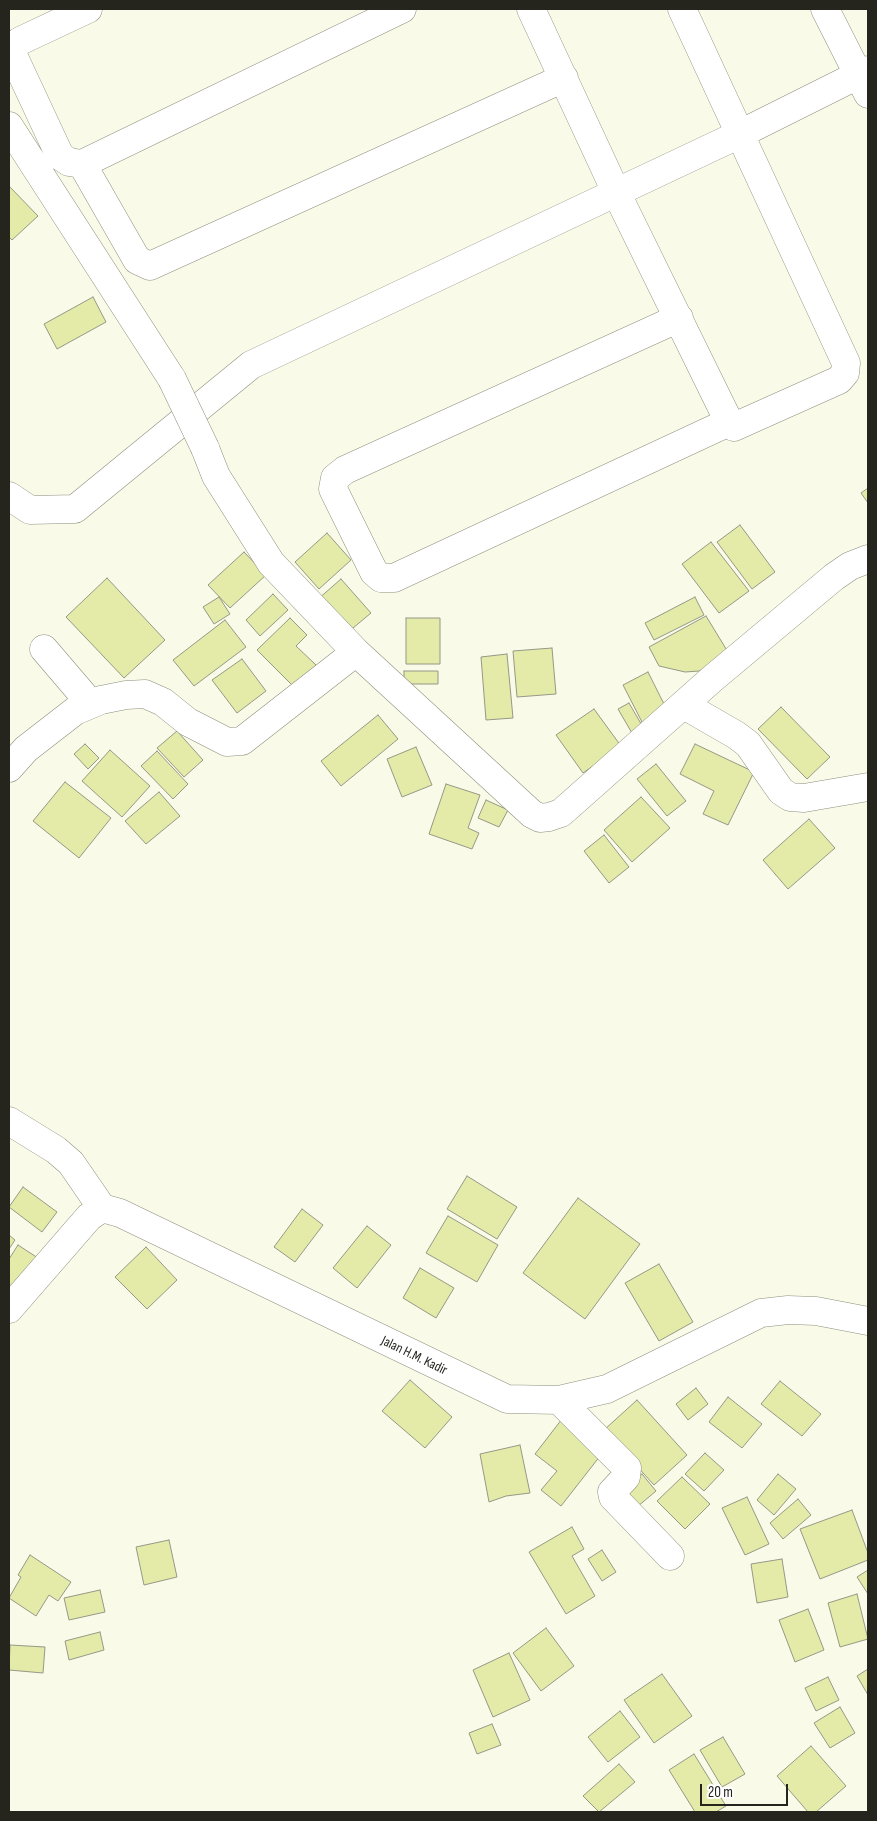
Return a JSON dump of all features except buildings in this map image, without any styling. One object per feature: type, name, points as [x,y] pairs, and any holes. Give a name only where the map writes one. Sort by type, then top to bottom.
[{"type":"street","points":[[88,9],[20,41],[14,46],[12,53],[60,156],[69,162],[82,164],[402,9]]},
{"type":"street","points":[[531,9],[616,192],[729,422],[734,427],[839,380],[845,373],[846,363],[682,9]]},
{"type":"street","points":[[9,496],[30,510],[75,509],[251,365],[740,134],[865,80],[825,9]]},
{"type":"street","points":[[82,164],[137,260],[150,266],[564,78]]},
{"type":"street","points":[[9,126],[172,379],[205,448],[216,476],[270,563],[356,652],[532,814],[540,818],[561,813],[834,577],[850,566],[868,559]]},
{"type":"street","points":[[679,318],[345,470],[334,478],[333,489],[374,572],[381,578],[394,578],[729,422]]},
{"type":"street","points":[[44,649],[91,704]]},
{"type":"street","points":[[9,768],[26,749],[76,711],[91,704],[126,695],[144,694],[163,702],[188,722],[227,742],[242,741],[356,652]]},
{"type":"street","points":[[684,705],[748,744],[781,791],[790,797],[804,798],[868,787]]},
{"type":"street","points":[[9,1121],[56,1150],[71,1163],[102,1208],[88,1217],[9,1309]]},
{"type":"street","name":"Jalan H.M. Kadir","points":[[102,1208],[120,1212],[486,1391],[507,1399],[559,1400],[607,1389],[761,1313],[788,1310],[816,1311],[868,1321]]},
{"type":"street","points":[[559,1400],[628,1468],[626,1477],[612,1492],[613,1497],[670,1556]]}]
